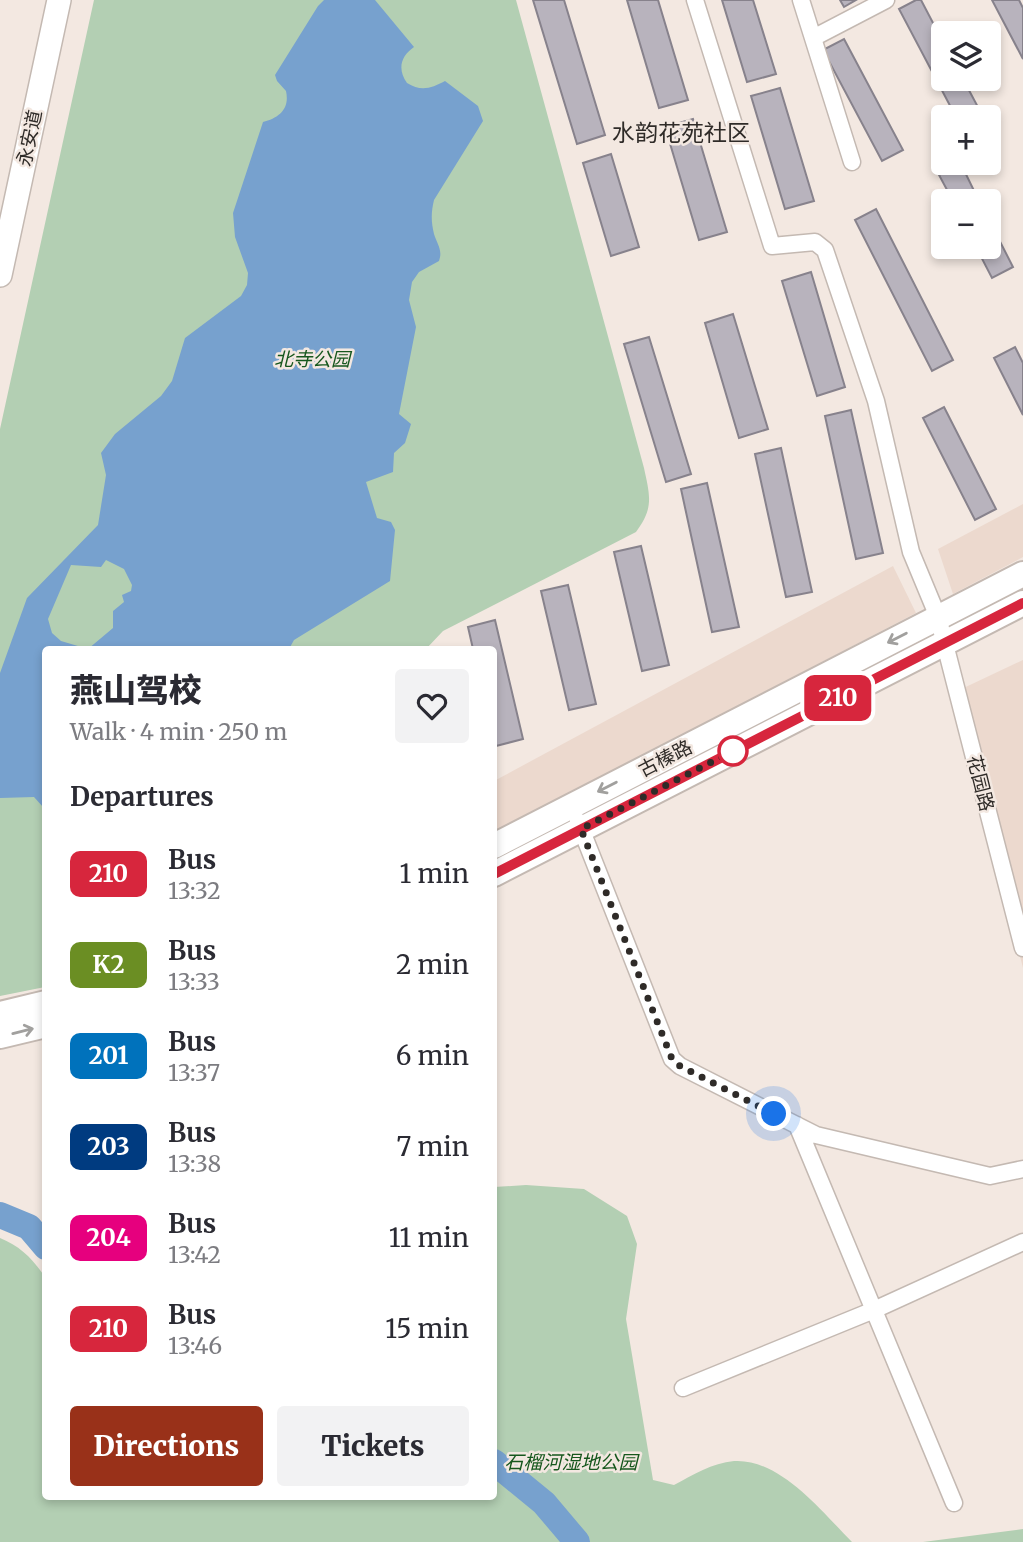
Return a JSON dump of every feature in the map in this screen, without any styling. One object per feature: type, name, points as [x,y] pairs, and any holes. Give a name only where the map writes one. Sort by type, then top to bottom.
[{"type":"main road","name":"永安道","points":[[0,275],[59,0]]},
{"type":"main road","name":"古榛路","points":[[497,844],[1023,574]]},
{"type":"main road","name":"古榛路","points":[[497,872],[1023,603]]},
{"type":"main road","points":[[0,1014],[42,1004]]},
{"type":"main road","points":[[0,1037],[42,1026]]},
{"type":"street","name":"花园路","points":[[695,0],[772,246],[815,242],[825,250],[876,401],[911,552],[938,617],[1023,948]]},
{"type":"street","points":[[801,0],[852,162]]},
{"type":"street","points":[[813,38],[886,0]]},
{"type":"street","points":[[572,805],[672,1059],[680,1066],[816,1135],[990,1176],[1023,1169]]},
{"type":"street","points":[[797,1125],[954,1503]]},
{"type":"street","points":[[683,1388],[874,1310],[1023,1242]]},
{"type":"shaded area","points":[[1023,504],[1023,557],[953,594],[938,549]]},
{"type":"shaded area","points":[[893,566],[916,613],[497,831],[497,779]]},
{"type":"shaded area","points":[[1023,660],[1023,968],[953,693]]},
{"type":"green space","name":"北寺公园","points":[[94,0],[516,0],[644,468],[649,502],[642,524],[636,532],[443,631],[429,646],[42,646],[42,988],[0,996],[0,429]]},
{"type":"green space","name":"石榴河湿地公园","points":[[526,1185],[584,1189],[627,1216],[637,1244],[626,1319],[653,1480],[674,1485],[718,1464],[751,1462],[784,1478],[814,1503],[852,1542],[0,1542],[0,1238],[26,1254],[42,1273],[42,1500],[497,1500],[497,1187]]},
{"type":"green space","points":[[1023,1529],[1023,1542],[923,1542]]},
{"type":"water","points":[[324,0],[375,0],[414,47],[406,54],[401,68],[407,83],[426,88],[445,81],[478,106],[483,121],[434,200],[432,221],[440,250],[439,261],[419,272],[412,282],[409,300],[416,327],[399,414],[411,424],[405,443],[394,453],[393,472],[366,482],[377,518],[391,522],[395,530],[390,581],[294,640],[291,646],[92,646],[113,628],[113,611],[124,602],[122,595],[131,591],[132,585],[124,569],[106,560],[101,567],[71,565],[48,619],[52,633],[61,641],[78,646],[42,646],[42,806],[34,797],[0,798],[0,673],[27,598],[98,525],[106,475],[101,453],[115,434],[161,396],[172,381],[185,338],[241,296],[247,285],[248,273],[235,237],[233,213],[263,122],[274,118],[285,108],[286,91],[275,75]]},
{"type":"building","points":[[533,0],[564,0],[605,135],[577,144]]},
{"type":"building","points":[[627,0],[658,0],[688,100],[659,108]]},
{"type":"building","points":[[722,0],[753,0],[776,74],[747,82]]},
{"type":"building","points":[[840,0],[856,0],[844,7]]},
{"type":"building","points":[[921,0],[932,21],[931,70],[899,9]]},
{"type":"building","points":[[992,0],[1019,0],[1023,8],[1023,59]]},
{"type":"building","points":[[844,39],[903,150],[882,161],[823,50]]},
{"type":"building","points":[[780,88],[814,201],[785,209],[751,96]]},
{"type":"building","points":[[942,91],[969,91],[977,105],[950,105]]},
{"type":"building","points":[[693,119],[727,232],[699,240],[665,127]]},
{"type":"building","points":[[611,154],[639,247],[611,256],[583,163]]},
{"type":"building","points":[[939,175],[966,175],[973,189],[947,189]]},
{"type":"building","points":[[876,209],[953,360],[932,371],[855,220]]},
{"type":"building","points":[[1001,244],[1013,267],[992,278],[982,259],[1001,259]]},
{"type":"building","points":[[811,272],[845,387],[817,396],[782,281]]},
{"type":"building","points":[[733,314],[768,429],[739,438],[705,323]]},
{"type":"building","points":[[649,337],[691,474],[666,482],[624,344]]},
{"type":"building","points":[[1015,347],[1023,363],[1023,415],[994,358]]},
{"type":"building","points":[[944,407],[996,509],[975,520],[923,418]]},
{"type":"building","points":[[851,410],[883,553],[856,559],[825,416]]},
{"type":"building","points":[[781,448],[812,592],[786,597],[755,454]]},
{"type":"building","points":[[707,483],[739,627],[712,632],[681,489]]},
{"type":"building","points":[[641,546],[669,665],[642,671],[614,552]]},
{"type":"building","points":[[568,585],[596,704],[569,710],[541,591]]},
{"type":"building","points":[[495,620],[523,739],[497,746],[497,646],[472,646],[468,627]]},
{"type":"waterway","points":[[0,1215],[29,1227],[42,1242]]},
{"type":"waterway","points":[[497,1464],[544,1503],[577,1542]]},
{"type":"bus line","name":"210","points":[[497,872],[1023,603]]},
{"type":"district","name":"水韵花苑社区","points":[[681,132]]},
{"type":"route","points":[[733,751],[581,829],[672,1059],[680,1066],[774,1114]]}]
